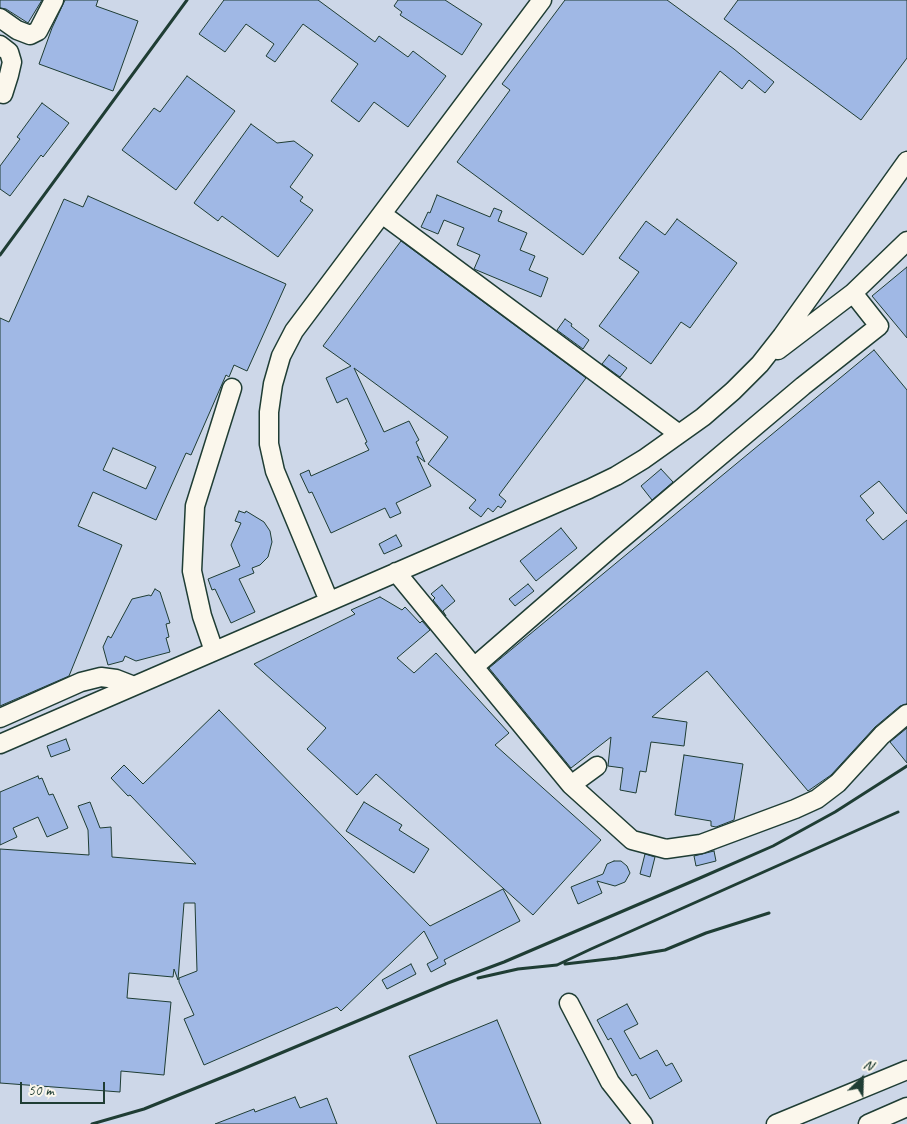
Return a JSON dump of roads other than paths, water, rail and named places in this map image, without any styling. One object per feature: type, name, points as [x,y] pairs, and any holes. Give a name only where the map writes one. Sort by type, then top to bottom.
[{"type":"street","points":[[0,18],[17,30],[30,35],[38,31],[54,0]]},
{"type":"street","points":[[329,601],[275,471],[269,444],[270,403],[281,356],[294,331],[542,0]]},
{"type":"street","points":[[0,45],[9,52],[12,62],[10,75],[3,94]]},
{"type":"street","points":[[0,744],[616,476],[644,459],[680,434],[733,391],[760,364],[788,328],[907,161]]},
{"type":"street","points":[[382,214],[680,434]]},
{"type":"street","points":[[760,364],[853,293],[907,242]]},
{"type":"street","points":[[474,668],[803,386],[879,326],[853,293]]},
{"type":"street","points":[[214,651],[202,616],[192,570],[195,506],[232,388]]},
{"type":"street","points":[[396,572],[571,785],[632,840],[666,849],[701,844],[817,799],[838,783],[882,735],[907,714]]},
{"type":"street","points":[[0,718],[81,682],[101,677],[116,679],[134,686]]},
{"type":"street","points":[[571,785],[597,766]]},
{"type":"street","points":[[568,1003],[610,1082],[643,1124]]},
{"type":"street","points":[[776,1124],[907,1070]]},
{"type":"street","points":[[868,1124],[907,1107]]},
{"type":"railway","points":[[0,255],[187,0]]},
{"type":"railway","points":[[92,1124],[144,1109],[238,1071],[448,983],[504,962],[773,846],[835,812],[907,766]]},
{"type":"railway","points":[[478,978],[518,969],[557,965],[898,812]]},
{"type":"railway","points":[[565,964],[665,950],[706,933],[769,913]]}]
